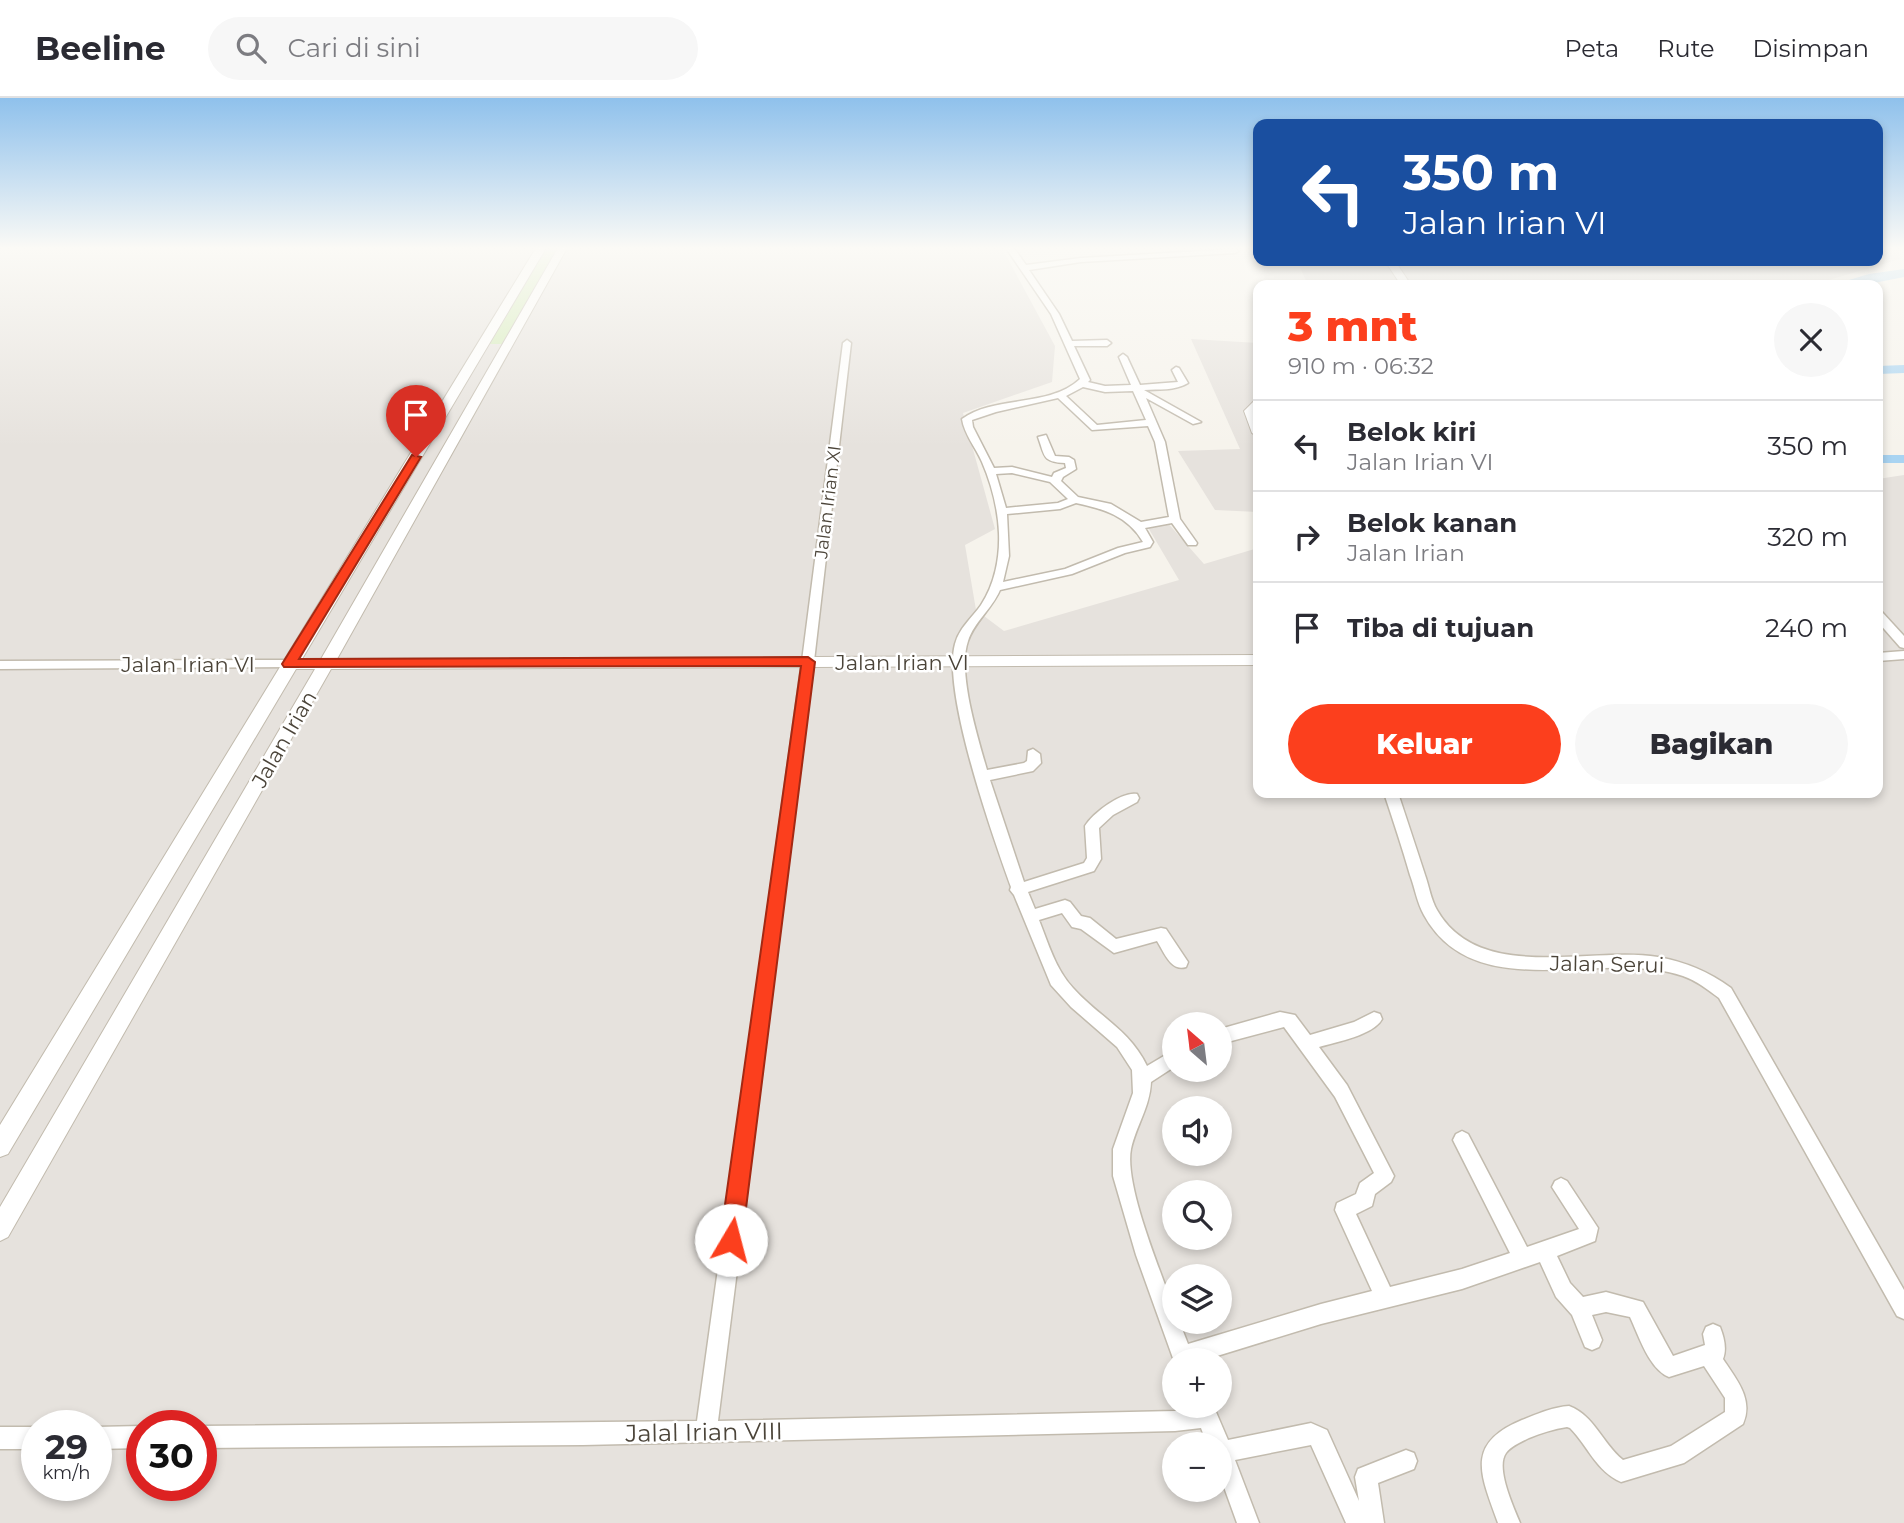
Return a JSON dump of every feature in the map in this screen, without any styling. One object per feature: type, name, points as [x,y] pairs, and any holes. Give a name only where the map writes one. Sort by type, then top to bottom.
[{"type":"street","name":"Jalan Irian","points":[[0,1146],[501,314]]},
{"type":"street","name":"Jalan Irian","points":[[0,1228],[326,665],[525,314]]},
{"type":"street","points":[[1055,314],[1084,376],[1084,384]]},
{"type":"street","name":"Jalan Irian XI","points":[[706,1431],[808,662],[847,343]]},
{"type":"street","points":[[1067,344],[1107,343]]},
{"type":"street","points":[[483,344],[508,344]]},
{"type":"street","points":[[1123,357],[1139,390],[1149,423],[1162,452],[1166,487],[1175,519],[1192,543]]},
{"type":"street","points":[[1176,370],[1181,384],[1139,390],[1105,389],[1084,384],[1059,394],[967,419],[990,471],[1000,512],[1005,551],[997,587],[981,613],[961,637],[959,662],[965,708],[982,776],[1017,890],[1060,986],[1124,1043],[1143,1078],[1135,1116],[1122,1151],[1122,1168],[1145,1256],[1179,1348]]},
{"type":"street","points":[[1139,390],[1196,422]]},
{"type":"street","points":[[1059,394],[1095,428],[1149,423]]},
{"type":"street","points":[[1043,437],[1051,459],[1069,460],[1072,465],[1071,469],[1058,475],[1056,482]]},
{"type":"street","points":[[990,471],[1012,470],[1056,482],[1075,500]]},
{"type":"street","points":[[997,587],[1068,572],[1122,550],[1146,545],[1148,542],[1139,526],[1107,506],[1075,500],[1060,506],[1000,512]]},
{"type":"street","points":[[1139,526],[1175,519]]},
{"type":"street","points":[[1883,621],[1904,644]]},
{"type":"street","points":[[1883,657],[1904,655]]},
{"type":"street","name":"Jalan Irian VI","points":[[0,665],[1253,660]]},
{"type":"street","points":[[982,776],[1028,767],[1034,763],[1033,754]]},
{"type":"street","points":[[1017,890],[1089,867],[1094,859],[1092,826],[1108,811],[1132,798]]},
{"type":"street","name":"Jalan Serui","points":[[1393,798],[1430,912],[1439,926],[1463,946],[1500,962],[1520,964],[1645,962],[1676,965],[1704,977],[1725,993],[1904,1309]]},
{"type":"street","points":[[1029,917],[1065,906],[1077,922],[1085,923],[1114,946],[1161,934],[1180,962]]},
{"type":"street","points":[[1232,1034],[1287,1018],[1309,1043],[1341,1091],[1385,1176],[1366,1189],[1365,1199],[1345,1207],[1344,1212],[1385,1297]]},
{"type":"street","points":[[1309,1043],[1358,1028],[1374,1019]]},
{"type":"street","points":[[1143,1078],[1162,1066]]},
{"type":"street","points":[[1462,1140],[1523,1259]]},
{"type":"street","points":[[1216,1348],[1385,1297],[1462,1279],[1546,1253],[1589,1232],[1561,1186]]},
{"type":"street","points":[[1546,1253],[1563,1290],[1579,1308],[1592,1340]]},
{"type":"street","points":[[1509,1523],[1491,1473],[1492,1456],[1499,1442],[1512,1433],[1569,1416],[1579,1422],[1609,1463],[1621,1471],[1676,1455],[1736,1417],[1735,1395],[1711,1344],[1670,1367],[1660,1356],[1636,1309],[1606,1302],[1579,1308]]},
{"type":"street","name":"Jalal Irian VIII","points":[[217,1437],[706,1431],[1175,1421],[1184,1418]]},
{"type":"street","points":[[1232,1446],[1311,1434],[1320,1437],[1357,1523]]},
{"type":"street","points":[[0,1438],[21,1438]]},
{"type":"street","points":[[1373,1523],[1366,1477],[1406,1461]]},
{"type":"street","points":[[1232,1480],[1248,1523]]},
{"type":"shaded area","points":[[0,314],[1038,314],[1055,346],[1052,382],[963,413],[995,529],[965,545],[976,610],[1004,631],[1179,580],[1146,524],[1166,521],[1204,564],[1253,549],[1253,798],[1883,798],[1883,478],[1904,475],[1904,1523],[0,1523]]},
{"type":"shaded area","points":[[1191,339],[1253,343],[1253,512],[1215,510],[1178,451],[1240,449]]},
{"type":"green space","points":[[501,314],[525,314],[508,344],[483,344]]},
{"type":"waterway","points":[[1883,370],[1904,369]]},
{"type":"waterway","points":[[1883,459],[1904,459]]},
{"type":"route","points":[[416,457],[289,664],[808,662],[731,1240]]}]
